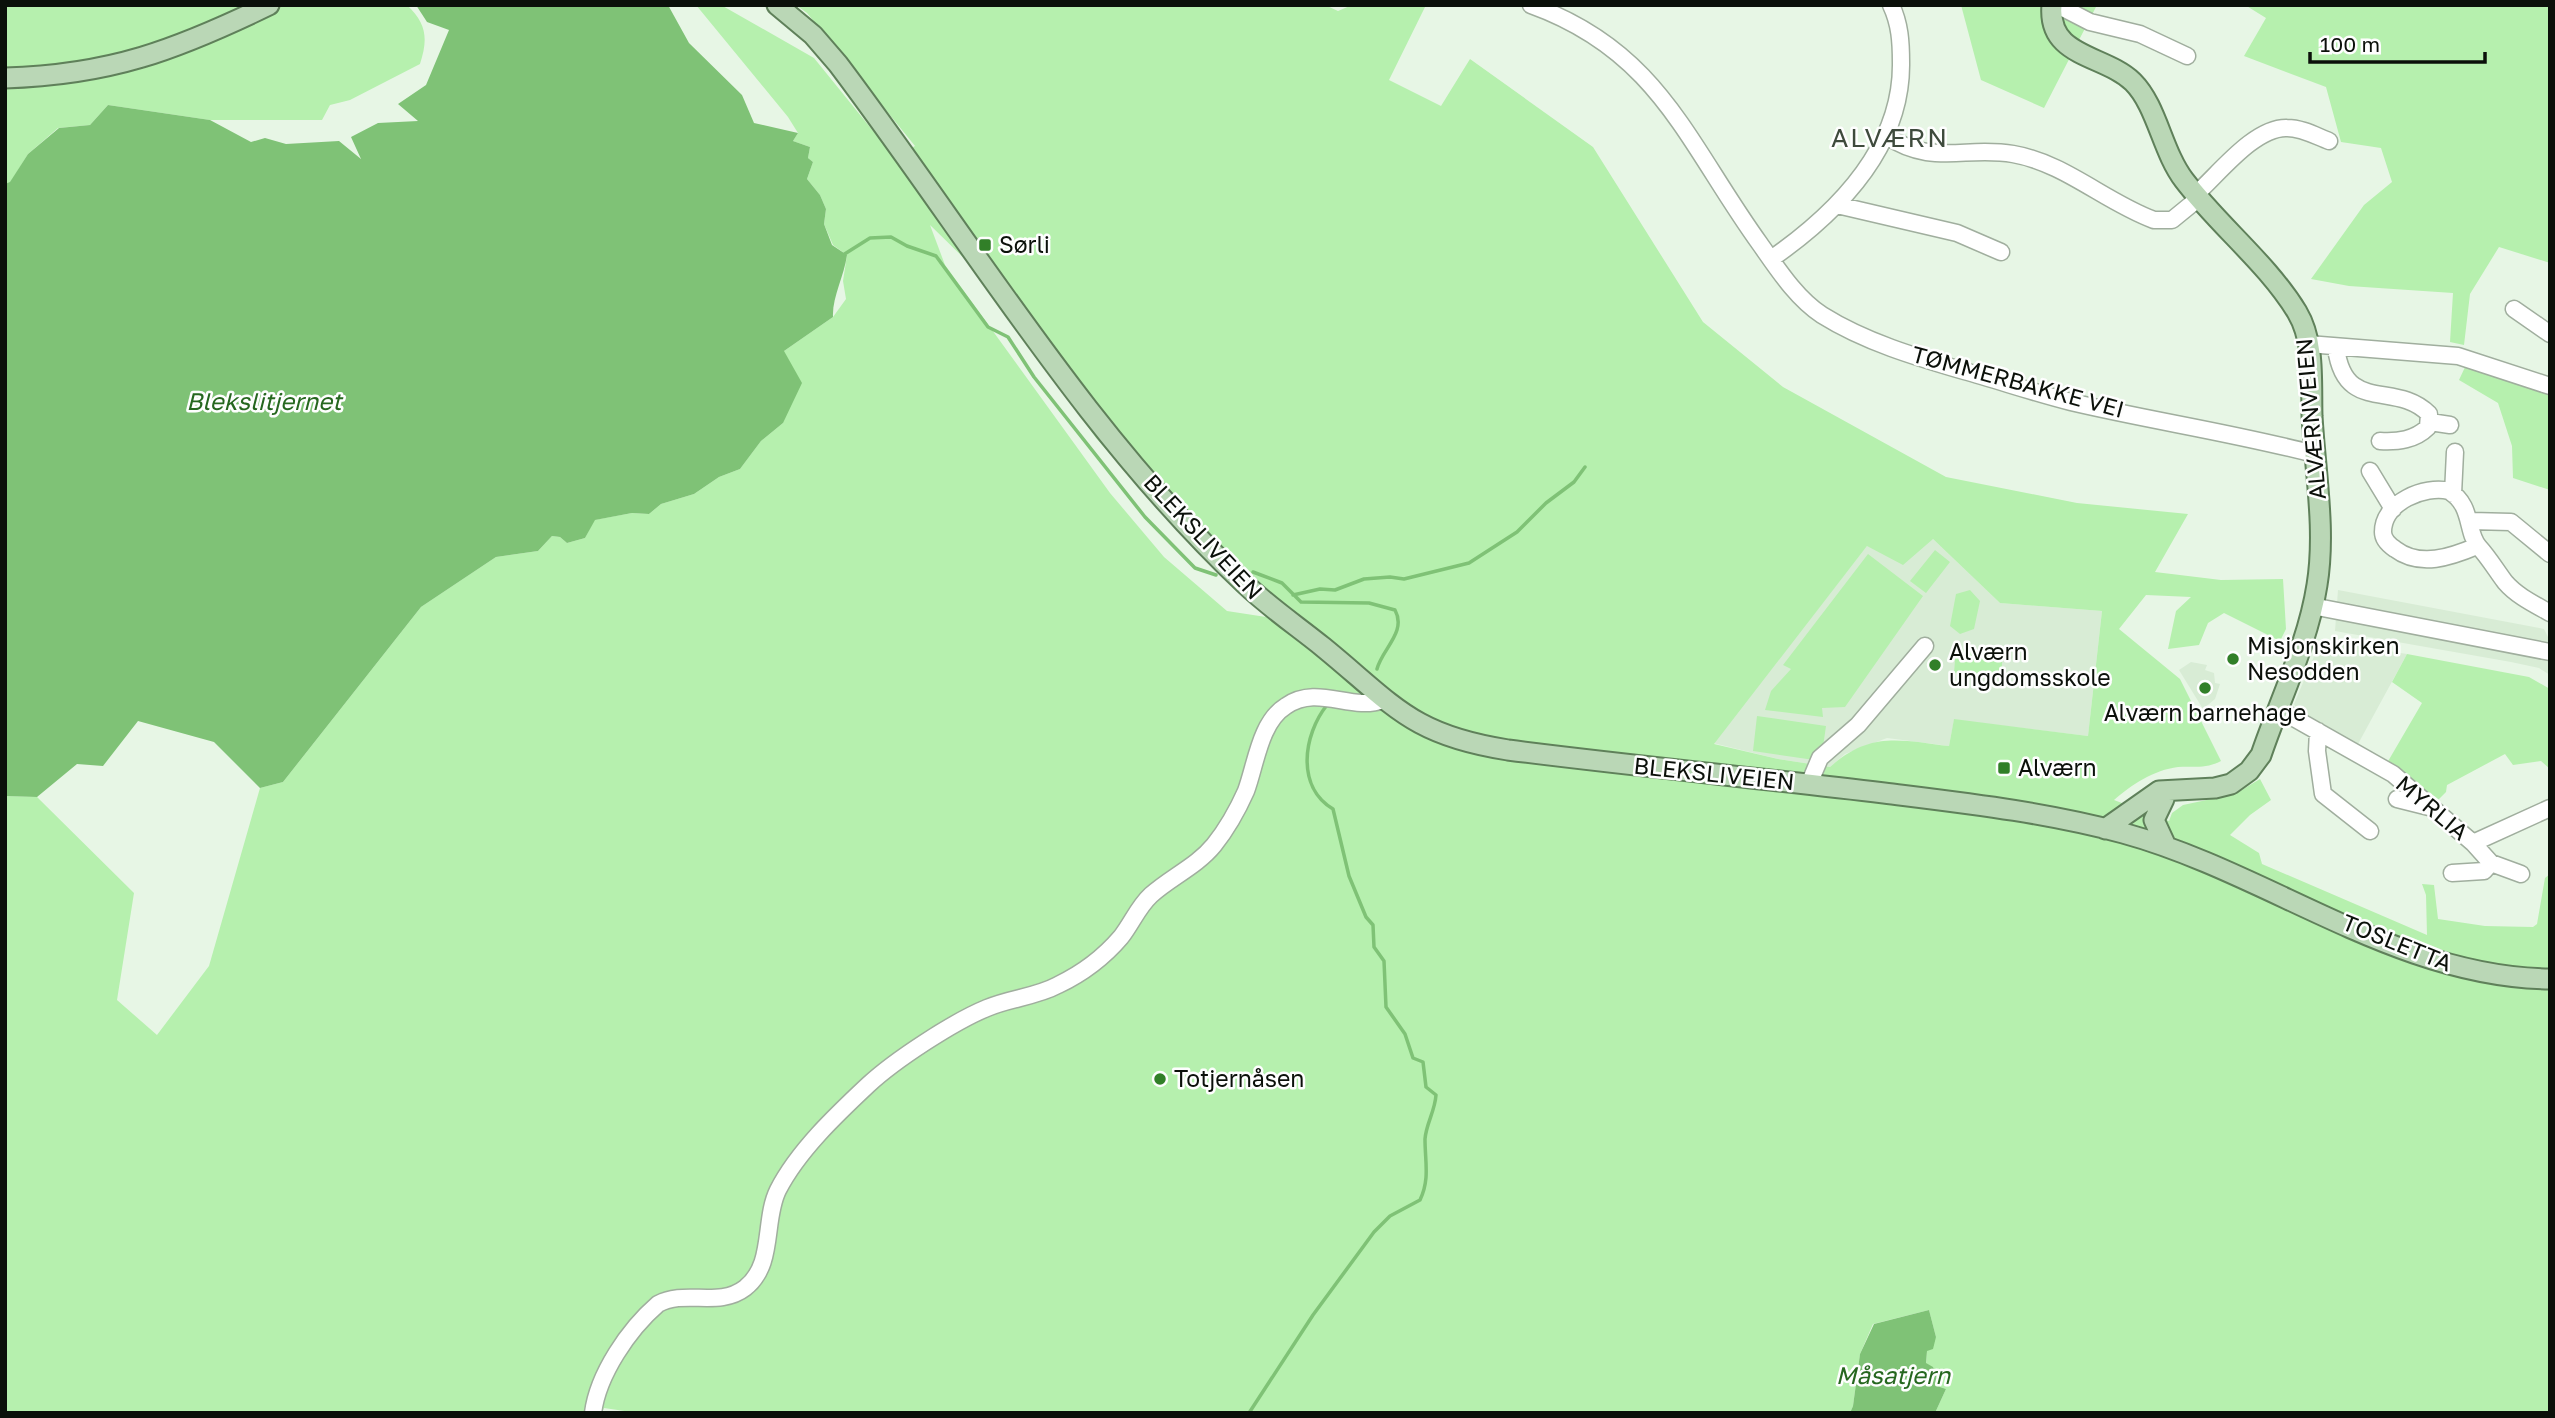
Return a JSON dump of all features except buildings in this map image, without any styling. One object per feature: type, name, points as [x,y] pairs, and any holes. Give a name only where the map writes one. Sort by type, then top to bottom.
[{"type":"main road","points":[[5,78],[64,75],[132,62],[177,48],[269,5]]},
{"type":"main road","name":"BLEKSLIVEIEN","points":[[776,5],[813,35],[838,64],[1061,372],[1134,463],[1245,584],[1383,700],[1424,727],[1488,747],[1969,804],[2125,834]]},
{"type":"main road","name":"ALVÆRNVEIEN","points":[[2052,5],[2052,25],[2065,45],[2077,54],[2117,71],[2137,87],[2169,157],[2197,196],[2287,298],[2302,323],[2308,344],[2319,558],[2312,606],[2261,755],[2244,776],[2225,787],[2159,791],[2105,829]]},
{"type":"main road","name":"ALVÆRNVEIEN","points":[[2125,834],[2164,799],[2189,790]]},
{"type":"main road","points":[[2164,799],[2154,820],[2166,846]]},
{"type":"main road","points":[[2125,834],[2166,846]]},
{"type":"main road","name":"TOSLETTA","points":[[2166,846],[2440,964],[2487,974],[2550,979]]},
{"type":"street","name":"TØMMERBAKKE VEI","points":[[1531,5],[1584,30],[1627,59],[1652,84],[1676,113],[1771,259],[1790,283],[1822,315],[1925,360],[2071,402],[2314,454]]},
{"type":"street","points":[[1771,259],[1850,192],[1887,136],[1899,102],[1902,80],[1901,38],[1892,5]]},
{"type":"street","points":[[2057,5],[2090,22],[2140,34],[2187,55]]},
{"type":"street","points":[[1887,136],[1918,152],[2000,153],[2035,160],[2154,220],[2172,220],[2237,154],[2273,131],[2300,130],[2329,141]]},
{"type":"street","points":[[1837,205],[1956,233],[2001,252]]},
{"type":"street","points":[[2514,309],[2550,334]]},
{"type":"street","points":[[2308,344],[2458,355],[2550,386]]},
{"type":"street","points":[[2336,348],[2340,371],[2348,383],[2365,392],[2424,409],[2430,414],[2430,422],[2423,432],[2408,439],[2380,441]]},
{"type":"street","points":[[2430,422],[2450,425]]},
{"type":"street","points":[[2455,452],[2453,494],[2470,522],[2477,546],[2486,552],[2515,591],[2550,613]]},
{"type":"street","points":[[2371,471],[2393,509]]},
{"type":"street","points":[[2453,494],[2437,489],[2422,491],[2393,509],[2383,530],[2385,540],[2412,558],[2446,557],[2477,546]]},
{"type":"street","points":[[2470,522],[2511,522],[2550,554]]},
{"type":"street","points":[[2312,606],[2550,652]]},
{"type":"street","name":"BLEKSLIVEIEN","points":[[1809,784],[1820,758],[1858,725],[1925,646]]},
{"type":"street","points":[[593,1413],[596,1395],[612,1363],[654,1308],[670,1299],[725,1297],[742,1290],[752,1281],[763,1260],[772,1205],[784,1180],[807,1150],[868,1085],[898,1061],[987,1008],[1055,987],[1074,976],[1121,936],[1138,908],[1153,893],[1213,846],[1245,792],[1270,724],[1283,707],[1314,696],[1371,704],[1383,700]]},
{"type":"street","name":"MYRLIA","points":[[2278,709],[2393,774],[2473,843],[2550,808]]},
{"type":"street","points":[[2318,732],[2317,751],[2323,794],[2370,831]]},
{"type":"street","points":[[2397,799],[2433,808]]},
{"type":"street","points":[[2473,843],[2491,863],[2521,874]]},
{"type":"street","points":[[2452,873],[2484,871],[2491,863]]},
{"type":"shaded area","points":[[5,5],[407,5],[419,19],[425,39],[420,64],[350,100],[330,105],[322,120],[210,120],[108,105],[90,125],[58,128],[28,154],[10,183],[5,184]]},
{"type":"shaded area","points":[[696,5],[721,5],[814,58],[895,158],[915,146],[807,13],[796,5],[1325,5],[1338,11],[1352,5],[1426,5],[1389,80],[1441,106],[1470,59],[1593,147],[1703,322],[1783,387],[1946,477],[2077,503],[2188,514],[2155,572],[2221,580],[2283,579],[2286,629],[2280,641],[2224,613],[2208,623],[2199,645],[2168,649],[2176,611],[2191,597],[2146,595],[2119,629],[2180,679],[2221,761],[2205,766],[2160,771],[2135,784],[2114,800],[2169,821],[2172,813],[2183,805],[2235,794],[2260,779],[2271,800],[2250,815],[2230,835],[2259,853],[2262,864],[2427,935],[2426,895],[2422,884],[2434,885],[2438,919],[2485,926],[2533,927],[2537,924],[2545,878],[2550,874],[2550,1413],[1935,1413],[1946,1389],[1940,1387],[1939,1380],[1926,1364],[1927,1350],[1936,1337],[1929,1310],[1873,1324],[1860,1354],[1850,1413],[638,1413],[604,1408],[602,1413],[5,1413],[5,796],[37,797],[134,893],[117,1000],[157,1035],[209,966],[260,788],[283,782],[421,607],[496,557],[538,551],[552,536],[560,537],[567,543],[585,538],[594,520],[632,513],[649,514],[661,504],[694,494],[719,477],[740,469],[761,441],[783,423],[784,351],[833,317],[846,299],[843,281],[847,255],[833,245],[824,224],[826,209],[820,195],[807,179],[813,162],[808,158],[810,147],[793,141],[798,133],[788,117]],"holes":[[[930,225],[972,266],[1096,438],[1194,549],[1266,617],[1227,611],[1164,557],[1110,493],[945,265]],[[1933,539],[2000,603],[2102,611],[2088,736],[1954,719],[1949,746],[1900,741],[1872,743],[1859,748],[1830,767],[1778,759],[1714,744],[1867,546],[1903,565]]]},
{"type":"shaded area","points":[[1961,5],[2097,5],[2044,108],[1981,80]]},
{"type":"shaded area","points":[[2245,5],[2550,5],[2550,263],[2499,247],[2470,294],[2464,345],[2450,342],[2453,293],[2349,286],[2311,279],[2364,205],[2392,182],[2381,148],[2341,142],[2326,87],[2244,56],[2266,18]]},
{"type":"shaded area","points":[[2466,365],[2550,393],[2550,490],[2513,478],[2512,446],[2498,403],[2459,380]]},
{"type":"shaded area","name":"Alværn ungdomsskole","points":[[1933,539],[2000,603],[2102,611],[2088,736],[1954,720],[1949,746],[1887,738],[1845,754],[1830,767],[1778,759],[1713,743],[1867,546]]},
{"type":"shaded area","points":[[1935,550],[1950,562],[1926,593],[1910,581]]},
{"type":"shaded area","points":[[1868,554],[1923,596],[1845,707],[1822,708],[1823,717],[1765,710],[1771,691],[1791,669],[1783,665]]},
{"type":"shaded area","points":[[1970,590],[1980,601],[1974,629],[1960,634],[1950,626],[1956,594]]},
{"type":"shaded area","points":[[2338,590],[2544,629],[2550,641],[2550,675],[2539,668],[2511,662],[2335,631]]},
{"type":"shaded area","points":[[2321,640],[2407,654],[2358,744],[2297,710],[2294,704]]},
{"type":"shaded area","points":[[1956,648],[2003,652],[2001,677],[1954,673]]},
{"type":"shaded area","points":[[2407,654],[2529,677],[2550,689],[2550,769],[2541,761],[2513,765],[2505,754],[2447,785],[2446,792],[2434,804],[2387,763],[2422,703],[2392,682]]},
{"type":"shaded area","name":"Alværn barnehage","points":[[2191,662],[2207,665],[2205,670],[2214,673],[2215,683],[2220,684],[2215,699],[2203,709],[2179,670]]},
{"type":"shaded area","points":[[1757,716],[1826,726],[1821,761],[1753,751]]},
{"type":"water","name":"Blekslitjernet","points":[[416,5],[668,5],[689,43],[742,95],[754,123],[798,133],[793,141],[810,147],[808,158],[813,162],[807,179],[820,195],[826,209],[824,224],[832,245],[847,255],[834,302],[833,317],[784,351],[802,383],[783,423],[761,441],[740,469],[719,477],[694,494],[661,504],[649,514],[632,513],[595,520],[585,538],[567,543],[560,537],[552,536],[538,551],[496,557],[421,607],[283,782],[260,788],[214,742],[138,721],[103,766],[77,764],[37,797],[5,796],[5,184],[10,182],[28,154],[59,128],[90,125],[108,105],[210,120],[251,142],[265,138],[286,144],[339,141],[361,159],[351,137],[378,123],[418,121],[398,104],[426,85],[449,30],[427,22]]},
{"type":"water","name":"Måsatjern","points":[[1929,1310],[1936,1337],[1933,1349],[1927,1351],[1926,1363],[1933,1367],[1940,1387],[1946,1389],[1935,1413],[1850,1413],[1860,1354],[1874,1324]]},
{"type":"waterway","points":[[843,255],[870,238],[891,237],[936,256],[988,327],[1008,337],[1034,377],[1145,517],[1195,568],[1216,575]]},
{"type":"waterway","points":[[1293,595],[1320,589],[1335,590],[1364,579],[1404,579],[1469,563],[1517,532],[1546,503],[1574,482],[1585,467]]},
{"type":"waterway","points":[[1253,572],[1282,583],[1301,602],[1369,603],[1395,610],[1398,618],[1396,633],[1377,669]]},
{"type":"waterway","points":[[1249,1413],[1313,1315],[1374,1232],[1390,1216],[1420,1200],[1426,1178],[1425,1139],[1436,1095],[1426,1087],[1423,1062],[1413,1058],[1405,1034],[1386,1007],[1384,961],[1374,947],[1373,925],[1366,917],[1349,876],[1333,809],[1313,788],[1309,774],[1309,745],[1319,717],[1327,705]]},
{"type":"place","name":"Sørli","points":[[985,245]]},
{"type":"place","name":"Misjonskirken Nesodden","points":[[2233,659]]},
{"type":"place","name":"Alværn ungdomsskole","points":[[1935,665]]},
{"type":"place","name":"Alværn barnehage","points":[[2205,688]]},
{"type":"place","name":"Alværn","points":[[2004,768]]},
{"type":"place","name":"Totjernåsen","points":[[1160,1079]]},
{"type":"district","name":"ALVÆRN","points":[[1890,138]]}]
